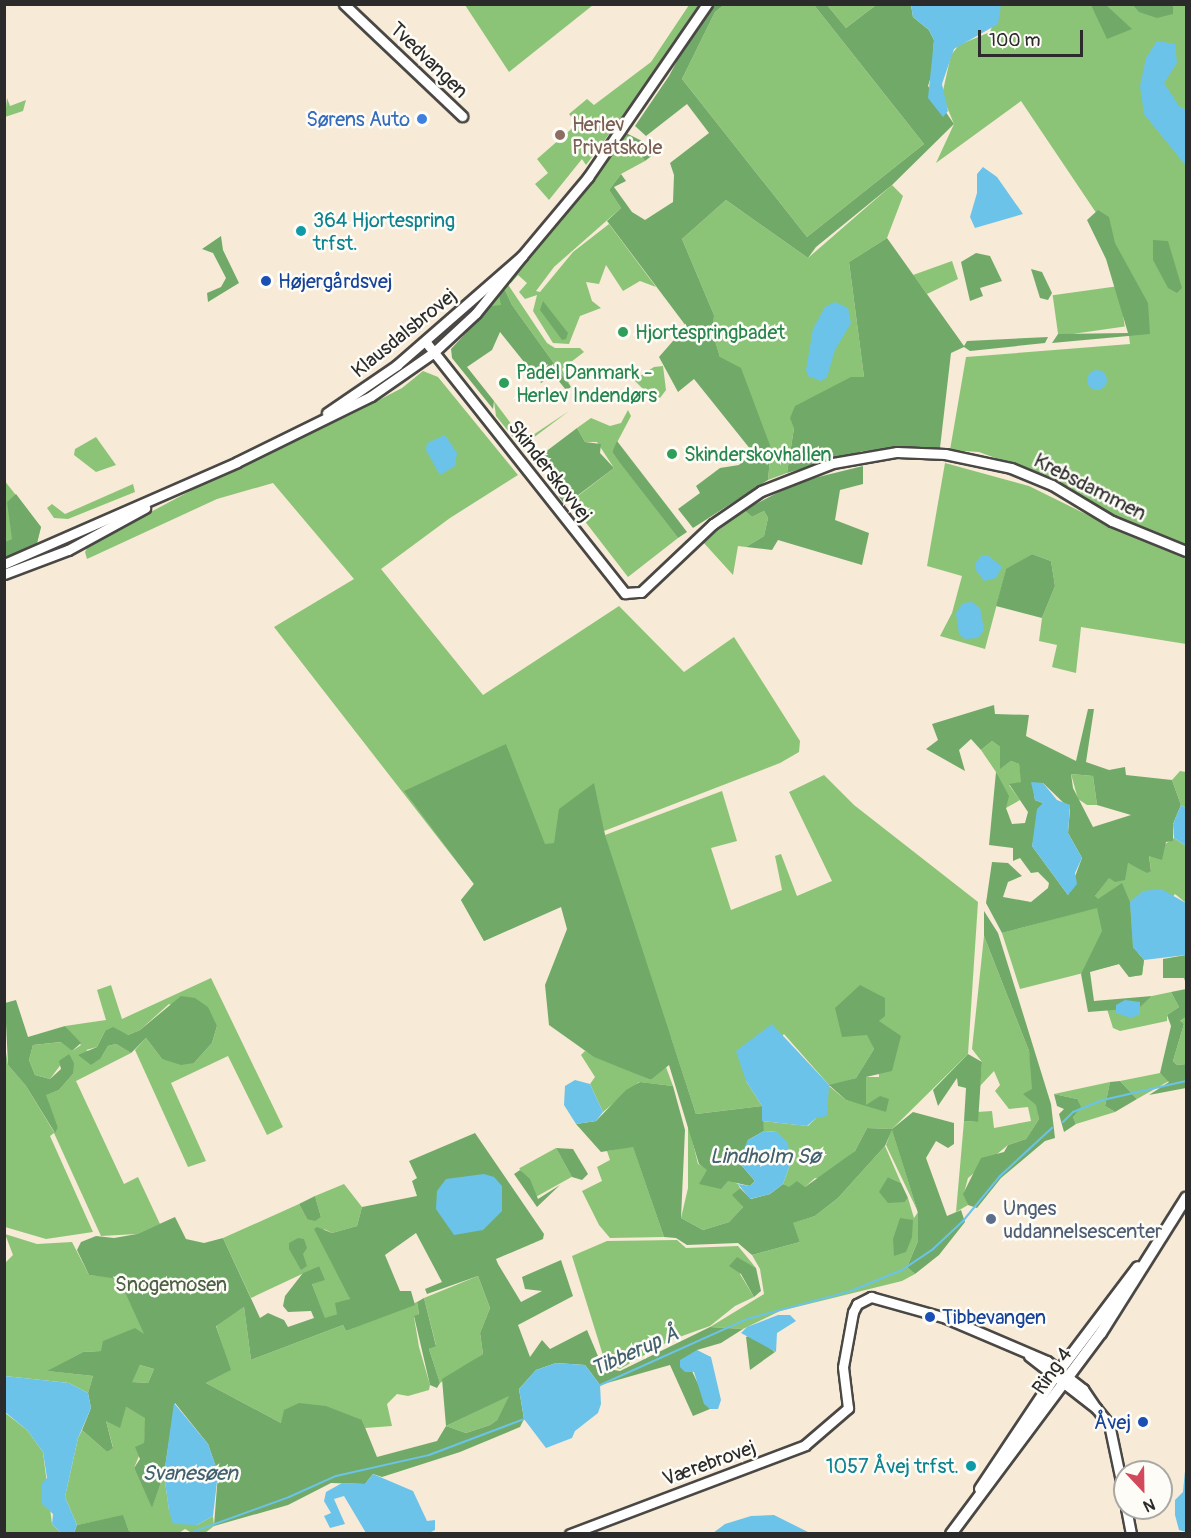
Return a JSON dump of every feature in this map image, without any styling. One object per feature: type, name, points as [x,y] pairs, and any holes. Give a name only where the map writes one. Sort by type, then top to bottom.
[{"type":"main road","name":"Ring 4","points":[[951,1533],[1066,1382],[1135,1282],[1186,1198]]},
{"type":"main road","name":"Ring 4","points":[[975,1500],[988,1474],[1057,1374],[1149,1256]]},
{"type":"street","name":"Tvedvangen","points":[[344,4],[462,116]]},
{"type":"street","name":"Klausdalsbrovej","points":[[4,564],[167,494],[371,396],[434,352],[476,313],[588,177],[707,4]]},
{"type":"street","name":"Klausdalsbrovej","points":[[302,429],[354,396],[425,341],[522,256]]},
{"type":"street","name":"Skinderskovvej","points":[[425,341],[621,590],[636,594],[655,579]]},
{"type":"street","name":"Krebsdammen","points":[[655,579],[713,524],[761,491],[834,463],[897,452],[945,454],[1011,468],[1052,485],[1112,521],[1186,551]]},
{"type":"street","name":"Klausdalsbrovej","points":[[4,574],[68,550],[167,494]]},
{"type":"street","name":"Værebrovej","points":[[570,1533],[787,1454],[805,1445],[848,1408],[843,1367],[852,1312],[863,1299],[881,1297],[946,1318],[1026,1353],[1057,1374]]},
{"type":"street","points":[[1057,1374],[1096,1408],[1112,1432],[1117,1460]]},
{"type":"green space","points":[[465,5],[593,5],[509,72]]},
{"type":"green space","points":[[689,5],[700,5],[651,78],[586,165],[582,159],[549,200],[535,184],[548,173],[537,159],[577,124],[569,114],[587,99],[594,105],[651,62]]},
{"type":"green space","points":[[707,5],[724,5],[715,12],[682,79],[807,237],[924,144],[814,5],[827,5],[846,28],[876,5],[911,5],[913,17],[929,30],[934,40],[932,73],[928,86],[954,124],[892,185],[816,247],[808,258],[726,200],[682,239],[714,315],[713,334],[720,357],[741,368],[771,448],[768,480],[693,528],[678,509],[700,493],[696,486],[720,468],[739,465],[751,450],[694,379],[678,392],[659,357],[686,326],[607,221],[621,208],[609,190],[621,174],[626,181],[614,187],[632,212],[645,220],[673,202],[674,175],[670,163],[709,133],[687,104],[646,136],[635,126],[669,76]]},
{"type":"green space","points":[[724,5],[814,5],[924,144],[807,237],[682,79],[715,12]]},
{"type":"green space","points":[[827,5],[876,5],[846,28]]},
{"type":"green space","points":[[1000,5],[1186,5],[1186,547],[1131,525],[1028,470],[979,452],[950,450],[966,357],[1130,344],[1124,297],[1105,226],[1021,101],[936,163],[954,124],[942,95],[951,55],[959,45],[990,32]]},
{"type":"green space","points":[[1091,5],[1106,5],[1132,29],[1107,39]]},
{"type":"green space","points":[[1133,5],[1173,5],[1173,14],[1157,18],[1139,12]]},
{"type":"green space","points":[[7,98],[10,106],[26,100],[23,111],[5,117]]},
{"type":"green space","points":[[624,132],[645,161],[621,174],[609,190],[621,208],[554,267],[536,291],[540,292],[573,252],[609,224],[656,287],[640,281],[623,291],[606,265],[599,284],[586,282],[592,301],[601,308],[580,316],[569,344],[553,343],[533,311],[537,295],[525,299],[519,292],[527,283],[518,275],[511,283],[508,280],[569,209]]},
{"type":"green space","points":[[624,132],[644,142],[654,154],[645,161]]},
{"type":"green space","points":[[892,185],[903,196],[887,238],[849,262],[864,377],[794,428],[787,473],[768,480],[771,448],[720,357],[713,334],[714,315],[682,239],[726,200],[808,258]]},
{"type":"green space","points":[[1098,210],[1109,217],[1115,243],[1148,303],[1150,334],[1052,343],[1058,334],[1128,333],[1106,259],[1087,220]]},
{"type":"green space","points":[[221,236],[223,250],[239,283],[208,302],[207,293],[221,287],[226,278],[213,253],[202,249]]},
{"type":"green space","points":[[887,238],[964,346],[967,341],[1048,337],[1045,343],[970,351],[964,347],[951,353],[940,448],[863,451],[787,473],[794,428],[790,418],[795,406],[851,377],[864,377],[849,262]]},
{"type":"green space","points":[[1153,240],[1168,241],[1182,288],[1177,293],[1168,288],[1153,260]]},
{"type":"green space","points":[[976,253],[990,256],[1002,281],[980,288],[983,296],[970,301],[961,262]]},
{"type":"green space","points":[[952,261],[958,279],[927,294],[913,275]]},
{"type":"green space","points":[[1031,269],[1042,272],[1052,293],[1048,300],[1040,298]]},
{"type":"green space","points":[[507,283],[547,343],[555,348],[580,348],[584,352],[562,369],[571,387],[512,305],[505,290],[502,305],[466,331]]},
{"type":"green space","points":[[1119,286],[1125,327],[1058,336],[1053,295]]},
{"type":"green space","points":[[505,290],[512,305],[571,387],[566,390],[554,375],[541,383],[500,332],[492,350],[467,367],[494,401],[493,409],[452,358],[451,349],[491,306],[501,305],[499,295]]},
{"type":"green space","points":[[543,301],[568,333],[566,339],[562,340],[540,310]]},
{"type":"green space","points":[[663,366],[666,390],[660,398],[653,399],[634,380],[654,367]]},
{"type":"green space","points":[[423,371],[438,377],[518,475],[450,518],[381,569],[483,695],[619,606],[684,672],[734,637],[800,741],[799,752],[780,763],[604,831],[605,835],[722,791],[737,841],[711,848],[731,910],[782,890],[775,856],[781,854],[797,896],[832,881],[789,792],[824,775],[854,805],[978,902],[968,1054],[892,1129],[867,1128],[855,1151],[821,1179],[815,1178],[805,1187],[789,1188],[783,1184],[790,1165],[777,1132],[764,1131],[762,1121],[808,1126],[816,1118],[829,1085],[784,1034],[746,1081],[762,1106],[696,1114],[671,1038],[561,906],[484,941],[461,900],[474,884],[274,627],[354,579],[273,483],[217,499],[87,559],[85,552],[89,545],[205,483],[402,388]],"holes":[[[885,998],[879,1021],[879,1077],[866,1077],[866,1105],[846,1100],[829,1086],[856,1078],[874,1049],[868,1035]]]},
{"type":"green space","points":[[494,401],[524,441],[569,411],[521,447],[496,416]]},
{"type":"green space","points":[[628,410],[631,416],[612,452],[678,538],[628,577],[570,502],[614,468],[597,442],[585,442],[577,428],[591,418],[610,426],[621,423]]},
{"type":"green space","points":[[577,428],[585,442],[601,444],[600,453],[614,468],[565,505],[558,495],[564,486],[540,456]]},
{"type":"green space","points":[[96,437],[116,465],[96,472],[74,455],[75,449]]},
{"type":"green space","points":[[617,441],[687,532],[678,538],[620,463],[612,452]]},
{"type":"green space","points":[[945,463],[1029,486],[1122,532],[1186,556],[1186,644],[1081,627],[1076,673],[1052,667],[1057,645],[1039,641],[1042,618],[1055,586],[1051,561],[1032,554],[1006,570],[985,649],[940,636],[952,613],[962,576],[927,566]]},
{"type":"green space","points":[[863,466],[863,484],[840,490],[835,520],[869,533],[862,565],[778,540],[772,550],[746,547],[764,536],[768,518],[764,511],[752,517],[744,510],[798,482]]},
{"type":"green space","points":[[4,480],[41,527],[37,543],[5,558]]},
{"type":"green space","points":[[133,484],[135,492],[68,519],[54,518],[47,508],[52,504],[65,514]]},
{"type":"green space","points":[[16,494],[41,527],[37,543],[5,558],[5,542],[12,539],[7,502]]},
{"type":"green space","points":[[744,510],[752,517],[764,511],[768,518],[764,536],[746,547],[738,546],[733,575],[703,542]]},
{"type":"green space","points":[[1032,554],[1051,561],[1055,586],[1042,618],[996,606],[1006,569]]},
{"type":"green space","points":[[994,705],[995,714],[1029,715],[1026,736],[1076,761],[1088,709],[1094,709],[1086,762],[1109,770],[1125,767],[1126,775],[1172,780],[1181,805],[1173,824],[1173,841],[1166,842],[1162,860],[1149,856],[1151,871],[1147,873],[1128,863],[1125,880],[1115,882],[1109,878],[1095,896],[1098,899],[1122,883],[1130,902],[1133,947],[1144,960],[1142,975],[1129,977],[1119,964],[1090,972],[1094,1001],[1152,996],[1139,1008],[1088,1012],[1081,974],[1102,931],[1097,908],[1002,933],[986,903],[992,862],[1008,863],[1022,876],[1008,882],[1003,897],[1031,902],[1048,888],[1049,883],[1038,872],[1031,873],[1020,858],[1013,861],[1013,848],[989,845],[996,772],[1009,796],[1006,808],[1012,824],[1025,823],[1028,812],[1009,784],[1021,782],[1019,764],[1011,761],[1000,769],[1000,747],[992,741],[981,750],[971,739],[959,750],[965,771],[926,749],[938,740],[932,724]],"holes":[[[1071,774],[1093,776],[1097,805],[1131,815],[1093,827],[1073,788]],[[1043,783],[1070,809],[1068,833],[1082,858],[1068,895],[1032,846],[1043,803],[1035,800],[1033,787]]]},
{"type":"green space","points":[[992,741],[1000,747],[1001,768],[1011,761],[1019,764],[1022,782],[1009,785],[1020,800],[1006,808],[996,772],[981,750]]},
{"type":"green space","points":[[506,744],[545,844],[554,843],[559,809],[594,783],[605,835],[696,1114],[762,1106],[764,1131],[748,1140],[742,1166],[755,1181],[750,1186],[728,1181],[721,1189],[699,1184],[707,1170],[699,1164],[669,1065],[651,1080],[594,1057],[549,1025],[545,985],[567,929],[561,907],[484,941],[461,900],[474,884],[404,791]]},
{"type":"green space","points":[[1180,771],[1186,772],[1186,808],[1181,805],[1172,780]]},
{"type":"green space","points":[[1071,774],[1093,776],[1097,805],[1087,805],[1078,799]]},
{"type":"green space","points":[[1174,838],[1186,846],[1186,903],[1175,894],[1133,947],[1144,960],[1142,975],[1129,977],[1119,964],[1020,989],[1002,933],[1097,907],[1095,896],[1109,877],[1124,870],[1128,863],[1151,871],[1149,855]]},
{"type":"green space","points":[[984,911],[998,933],[1051,1104],[1055,1138],[1045,1141],[1001,1178],[977,1208],[968,1205],[963,1194],[981,1158],[1004,1152],[1008,1145],[1026,1139],[1039,1119],[1036,1105],[1023,1094],[1032,1089],[1029,1051],[984,936]]},
{"type":"green space","points":[[984,936],[1029,1051],[1039,1119],[1026,1139],[1008,1145],[968,1178],[964,1193],[968,1205],[956,1212],[964,1121],[978,1122],[977,1112],[992,1111],[994,1128],[1031,1121],[1028,1107],[1009,1109],[995,1091],[1000,1085],[994,1071],[980,1086],[982,1062],[972,1049]]},
{"type":"green space","points":[[1186,955],[1186,984],[1184,978],[1163,978],[1163,959]]},
{"type":"green space","points":[[211,978],[283,1127],[267,1135],[228,1056],[171,1083],[206,1161],[188,1167],[135,1050],[146,1038],[162,1059],[194,1063],[212,1043],[217,1026],[169,1004],[140,1030],[128,1035],[105,1031],[97,1047],[86,1050],[101,1058],[108,1046],[116,1044],[131,1053],[76,1081],[124,1184],[138,1177],[160,1224],[137,1234],[101,1236],[54,1133],[50,1136],[93,1232],[46,1239],[5,1227],[5,1046],[8,1065],[26,1086],[54,1132],[58,1127],[45,1095],[59,1090],[73,1074],[73,1063],[68,1055],[50,1079],[35,1075],[29,1060],[33,1045],[62,1042],[72,1051],[81,1045],[65,1026],[106,1020],[97,990],[111,985],[122,1019]]},
{"type":"green space","points":[[860,985],[885,998],[885,1016],[879,1021],[901,1036],[892,1071],[866,1077],[866,1105],[880,1096],[889,1099],[886,1112],[846,1100],[829,1085],[856,1078],[874,1049],[867,1035],[842,1037],[835,1008]]},
{"type":"green space","points":[[1186,989],[1186,1017],[1180,1021],[1184,1024],[1173,1061],[1177,1065],[1186,1064],[1186,1088],[1149,1095],[1169,1082],[1160,1073],[1171,1026],[1167,1015],[1179,1007],[1171,992]]},
{"type":"green space","points":[[1171,992],[1179,1007],[1167,1015],[1167,1021],[1120,1031],[1113,1028],[1107,1009],[1138,1008],[1152,996]]},
{"type":"green space","points":[[181,996],[195,998],[208,1007],[217,1026],[212,1043],[194,1063],[181,1065],[162,1059],[146,1038],[131,1053],[116,1044],[108,1046],[101,1058],[91,1065],[78,1055],[97,1047],[105,1031],[113,1027],[128,1035],[140,1030]]},
{"type":"green space","points":[[16,1000],[28,1037],[65,1026],[81,1043],[72,1051],[61,1042],[33,1045],[29,1060],[35,1075],[50,1079],[61,1069],[59,1061],[69,1054],[74,1063],[73,1074],[59,1090],[46,1095],[58,1127],[55,1133],[26,1086],[8,1065],[5,1003]]},
{"type":"green space","points":[[1186,1017],[1186,1064],[1177,1065],[1173,1061],[1184,1024],[1179,1022]]},
{"type":"green space","points":[[585,1051],[651,1080],[666,1067],[673,1086],[639,1082],[603,1112],[590,1084],[595,1077],[581,1055]]},
{"type":"green space","points":[[968,1054],[982,1062],[978,1122],[964,1121],[966,1088],[958,1086],[957,1078],[938,1106],[933,1090]]},
{"type":"green space","points":[[1160,1073],[1169,1081],[1137,1099],[1120,1081]]},
{"type":"green space","points":[[1120,1081],[1137,1099],[1115,1112],[1105,1106],[1110,1082]]},
{"type":"green space","points":[[640,1082],[673,1086],[685,1130],[681,1218],[703,1230],[729,1222],[743,1207],[732,1195],[740,1188],[751,1199],[770,1194],[783,1184],[789,1187],[797,1181],[805,1187],[855,1151],[867,1128],[892,1129],[913,1112],[954,1123],[954,1144],[948,1148],[936,1141],[926,1158],[947,1216],[961,1210],[965,1222],[939,1255],[915,1274],[907,1267],[918,1241],[918,1213],[892,1130],[885,1146],[838,1198],[815,1216],[793,1223],[800,1242],[752,1255],[738,1243],[687,1245],[676,1238],[664,1237],[633,1147],[601,1152],[576,1124],[596,1121],[626,1090]]},
{"type":"green space","points":[[1110,1082],[1105,1106],[1115,1112],[1076,1124],[1073,1117],[1077,1099],[1054,1094]]},
{"type":"green space","points":[[1054,1094],[1077,1099],[1081,1107],[1073,1117],[1076,1124],[1064,1132],[1059,1114],[1064,1109],[1057,1106]]},
{"type":"green space","points":[[688,1123],[698,1164],[738,1184],[740,1188],[733,1195],[743,1207],[729,1222],[703,1230],[681,1218],[688,1188]]},
{"type":"green space","points":[[892,1129],[917,1210],[886,1145]]},
{"type":"green space","name":"Snogemosen","points":[[475,1133],[544,1234],[543,1239],[496,1259],[521,1302],[542,1291],[525,1289],[522,1277],[561,1260],[573,1296],[518,1325],[530,1357],[542,1340],[550,1349],[587,1330],[603,1368],[620,1371],[710,1327],[743,1329],[721,1343],[697,1350],[691,1369],[710,1409],[693,1416],[670,1365],[600,1385],[585,1365],[556,1363],[536,1370],[519,1389],[524,1419],[520,1427],[460,1452],[382,1477],[373,1474],[365,1484],[331,1483],[288,1505],[214,1526],[218,1473],[208,1444],[175,1403],[164,1474],[152,1508],[134,1468],[140,1459],[135,1447],[144,1443],[145,1418],[126,1407],[120,1428],[106,1421],[113,1448],[107,1452],[82,1430],[91,1408],[88,1393],[93,1376],[47,1371],[83,1352],[101,1351],[103,1341],[135,1328],[144,1334],[119,1279],[89,1275],[77,1250],[81,1242],[96,1236],[114,1238],[137,1234],[175,1217],[186,1239],[204,1243],[223,1238],[260,1318],[268,1313],[284,1320],[288,1327],[314,1318],[311,1311],[288,1312],[283,1306],[285,1296],[303,1273],[319,1266],[325,1280],[312,1284],[325,1318],[337,1314],[335,1303],[350,1299],[314,1229],[317,1227],[332,1233],[357,1226],[362,1207],[417,1196],[412,1181],[417,1178],[409,1161]],"holes":[[[416,1233],[442,1282],[425,1289],[427,1294],[478,1276],[490,1308],[480,1333],[483,1354],[442,1379],[446,1426],[437,1441],[377,1457],[362,1420],[326,1406],[299,1403],[284,1410],[281,1423],[206,1383],[231,1370],[216,1326],[244,1307],[251,1360],[343,1325],[346,1331],[415,1305],[411,1291],[400,1291],[385,1255]],[[140,1365],[154,1369],[148,1383],[132,1382]],[[509,1396],[497,1420],[490,1425],[466,1433],[446,1426]]]},
{"type":"green space","points":[[633,1146],[664,1237],[610,1238],[599,1225],[582,1191],[602,1181],[597,1167],[610,1160],[607,1151]]},
{"type":"green space","points":[[885,1146],[901,1183],[888,1177],[905,1202],[908,1198],[914,1218],[918,1212],[918,1241],[907,1267],[915,1274],[902,1281],[780,1311],[743,1329],[710,1327],[764,1294],[760,1269],[752,1255],[800,1242],[792,1223],[815,1216],[838,1198]]},
{"type":"green space","points":[[556,1148],[572,1177],[535,1197],[519,1168]]},
{"type":"green space","points":[[556,1148],[573,1149],[588,1174],[582,1180],[572,1177]]},
{"type":"green space","points":[[520,1170],[530,1179],[538,1199],[560,1185],[537,1207],[514,1174]]},
{"type":"green space","points":[[888,1177],[901,1183],[908,1198],[905,1202],[888,1203],[879,1192]]},
{"type":"green space","points":[[344,1184],[362,1207],[357,1226],[332,1233],[324,1229],[350,1299],[337,1314],[325,1319],[312,1284],[319,1266],[251,1298],[223,1238],[299,1204],[307,1219],[321,1217],[315,1196]]},
{"type":"green space","points":[[315,1196],[321,1217],[315,1221],[307,1219],[299,1204]]},
{"type":"green space","points":[[900,1218],[913,1220],[912,1237],[906,1252],[894,1256],[893,1239]]},
{"type":"green space","points":[[5,1234],[37,1244],[72,1242],[89,1275],[119,1278],[145,1335],[101,1351],[83,1352],[48,1371],[93,1376],[88,1393],[69,1383],[5,1376],[5,1263],[13,1255]]},
{"type":"green space","points":[[298,1238],[304,1239],[307,1248],[303,1254],[307,1266],[301,1270],[289,1249],[289,1243]]},
{"type":"green space","points":[[677,1240],[686,1248],[738,1246],[756,1268],[737,1258],[740,1274],[754,1297],[735,1306],[710,1326],[671,1340],[620,1369],[606,1365],[572,1256],[607,1241]]},
{"type":"green space","points":[[737,1257],[756,1268],[761,1291],[754,1297],[741,1274],[729,1266]]},
{"type":"green space","points":[[478,1276],[490,1308],[480,1333],[483,1354],[440,1383],[429,1349],[436,1345],[424,1298]]},
{"type":"green space","points":[[424,1298],[436,1346],[429,1349],[440,1383],[437,1388],[430,1385],[414,1316],[419,1314],[417,1302]]},
{"type":"green space","points":[[417,1302],[419,1314],[414,1317],[419,1347],[430,1385],[429,1390],[408,1396],[397,1394],[387,1404],[392,1426],[365,1428],[362,1420],[281,1423],[206,1383],[230,1370],[216,1325],[244,1307],[251,1360],[343,1325],[346,1331]]},
{"type":"green space","points":[[751,1335],[775,1352],[750,1370],[746,1337]]},
{"type":"green space","points":[[140,1365],[154,1369],[148,1383],[131,1382]]},
{"type":"green space","points":[[510,1395],[497,1420],[490,1425],[466,1433],[446,1426]]},
{"type":"green space","points":[[126,1407],[146,1418],[144,1444],[134,1468],[152,1507],[164,1474],[169,1510],[197,1525],[213,1516],[214,1526],[205,1533],[192,1533],[185,1529],[179,1533],[137,1533],[129,1531],[123,1516],[77,1525],[65,1497],[78,1438],[82,1430],[107,1452],[113,1447],[106,1421]]},
{"type":"green space","points":[[4,1412],[27,1430],[43,1452],[52,1524],[61,1533],[5,1533]]},
{"type":"green space","points":[[123,1515],[129,1531],[137,1533],[74,1533],[77,1525]]},
{"type":"water","points":[[911,5],[1001,5],[998,24],[954,49],[942,84],[948,111],[943,117],[928,98],[934,40],[929,30],[913,17]]},
{"type":"water","points":[[1157,41],[1175,44],[1177,63],[1164,83],[1179,106],[1186,110],[1186,166],[1144,114],[1140,86],[1146,58]]},
{"type":"water","points":[[983,167],[997,177],[1023,214],[975,228],[970,217],[977,193],[977,174]]},
{"type":"water","points":[[835,302],[848,308],[851,323],[835,350],[827,377],[821,381],[808,376],[806,370],[813,329],[825,307]]},
{"type":"water","points":[[1097,370],[1104,373],[1107,380],[1104,387],[1097,390],[1090,387],[1087,380],[1090,373]]},
{"type":"water","points":[[445,435],[457,453],[455,466],[440,475],[426,450],[427,443]]},
{"type":"water","points":[[981,556],[989,556],[1002,567],[996,578],[984,581],[976,570],[975,564]]},
{"type":"water","points":[[972,602],[980,608],[984,630],[978,638],[965,639],[959,634],[956,613],[963,603]]},
{"type":"water","points":[[1031,782],[1043,783],[1057,800],[1070,805],[1068,833],[1082,858],[1075,873],[1077,884],[1068,895],[1032,846],[1037,809],[1043,803],[1035,800]]},
{"type":"water","points":[[1181,805],[1186,808],[1186,846],[1174,838],[1173,824]]},
{"type":"water","points":[[1161,889],[1186,903],[1186,955],[1144,960],[1133,947],[1130,902],[1143,891]]},
{"type":"water","points":[[1125,1000],[1140,1002],[1140,1014],[1131,1018],[1116,1013],[1116,1005]]},
{"type":"water","points":[[772,1024],[829,1085],[827,1116],[816,1118],[807,1126],[762,1121],[762,1106],[746,1081],[736,1051]]},
{"type":"water","points":[[575,1080],[590,1084],[603,1112],[596,1121],[576,1124],[564,1105],[565,1086]]},
{"type":"water","name":"Lindholm Sø","points":[[764,1131],[777,1132],[788,1143],[790,1165],[783,1184],[770,1194],[750,1199],[738,1184],[750,1186],[755,1181],[742,1166],[742,1153],[748,1140]]},
{"type":"water","points":[[484,1174],[494,1177],[502,1186],[502,1211],[483,1230],[454,1235],[436,1209],[437,1191],[446,1179]]},
{"type":"water","points":[[778,1315],[790,1315],[796,1321],[777,1333],[776,1352],[741,1333],[747,1327]]},
{"type":"water","points":[[697,1350],[711,1357],[721,1400],[718,1409],[710,1409],[704,1404],[694,1372],[685,1372],[680,1367],[680,1360]]},
{"type":"water","points":[[556,1363],[585,1365],[600,1385],[601,1404],[598,1413],[575,1431],[572,1438],[546,1448],[524,1419],[519,1389],[536,1370]]},
{"type":"water","points":[[5,1376],[69,1383],[88,1393],[91,1408],[78,1438],[65,1497],[77,1525],[74,1533],[61,1533],[52,1524],[53,1514],[42,1504],[42,1483],[47,1478],[43,1452],[27,1430],[5,1412]]},
{"type":"water","name":"Svanesøen","points":[[174,1403],[208,1444],[218,1473],[213,1516],[197,1525],[173,1524],[169,1511],[164,1474]]},
{"type":"water","points":[[1186,1460],[1186,1532],[1179,1530],[1175,1515],[1175,1500],[1183,1492]]},
{"type":"water","points":[[373,1474],[413,1491],[427,1521],[435,1520],[435,1530],[429,1533],[366,1533],[344,1496],[334,1499],[345,1524],[330,1528],[324,1516],[331,1513],[324,1501],[326,1492],[342,1483],[365,1484]]},
{"type":"water","points":[[774,1515],[810,1533],[713,1533],[725,1524],[751,1516]]},
{"type":"waterway","name":"Tibberup Å","points":[[1063,1122],[1073,1112],[1103,1100],[1186,1081]]},
{"type":"waterway","name":"Tibberup Å","points":[[598,1386],[747,1319],[851,1291],[902,1270],[933,1249],[963,1221],[1000,1176],[1052,1128]]},
{"type":"waterway","name":"Tibberup Å","points":[[187,1534],[289,1497],[336,1476],[429,1455],[527,1418]]},
{"type":"place","name":"Sørens Auto","points":[[422,119]]},
{"type":"place","name":"Herlev Privatskole","points":[[560,135]]},
{"type":"place","name":"364 Hjortespring trfst.","points":[[301,231]]},
{"type":"place","name":"Højergårdsvej","points":[[266,281]]},
{"type":"place","name":"Hjortespringbadet","points":[[623,332]]},
{"type":"place","name":"Padel Danmark - Herlev Indendørs","points":[[504,383]]},
{"type":"place","name":"Skinderskovhallen","points":[[672,454]]},
{"type":"place","name":"Unges uddannelsescenter","points":[[991,1219]]},
{"type":"place","name":"Tibbevangen","points":[[930,1317]]},
{"type":"place","name":"Åvej","points":[[1143,1422]]},
{"type":"place","name":"1057 Åvej trfst.","points":[[971,1466]]}]
